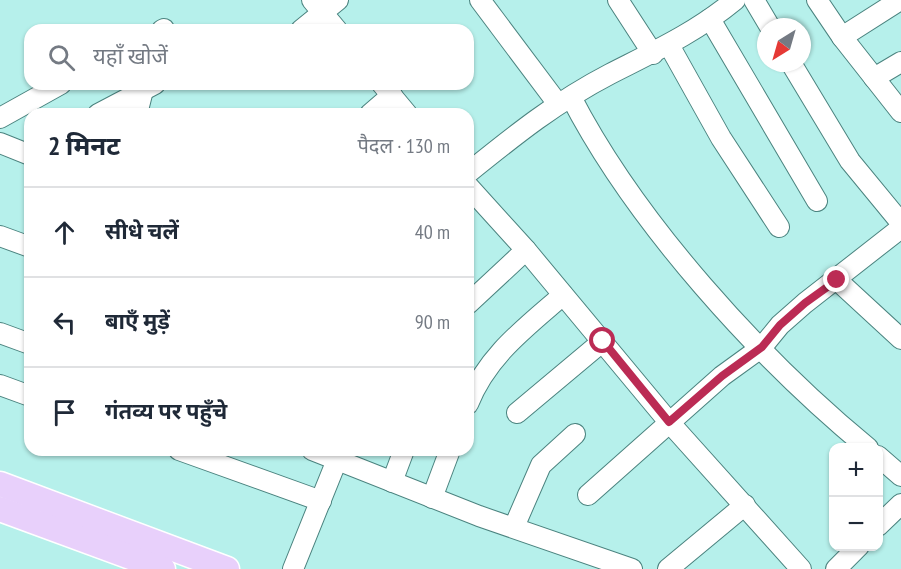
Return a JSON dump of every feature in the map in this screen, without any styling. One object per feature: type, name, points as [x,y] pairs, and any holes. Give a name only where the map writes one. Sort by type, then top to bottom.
[{"type":"main road","points":[[0,484],[227,569]]},
{"type":"main road","points":[[0,509],[163,569]]},
{"type":"street","points":[[305,24],[317,6],[338,0]]},
{"type":"street","points":[[480,0],[564,101],[627,188],[702,285],[762,347],[864,443]]},
{"type":"street","points":[[618,0],[661,50],[779,227]]},
{"type":"street","points":[[474,168],[518,130],[609,74],[661,50],[735,0]]},
{"type":"street","points":[[754,0],[765,18]]},
{"type":"street","points":[[817,0],[842,37],[901,112]]},
{"type":"street","points":[[842,37],[900,0]]},
{"type":"street","points":[[317,6],[332,24]]},
{"type":"street","points":[[710,19],[817,201]]},
{"type":"street","points":[[874,78],[901,62]]},
{"type":"street","points":[[796,72],[850,161],[901,223]]},
{"type":"street","points":[[0,117],[50,90]]},
{"type":"street","points":[[109,108],[143,90]]},
{"type":"street","points":[[140,108],[148,90]]},
{"type":"street","points":[[374,108],[387,90],[402,108]]},
{"type":"street","points":[[0,144],[24,152]]},
{"type":"street","points":[[474,193],[526,250],[669,422],[801,569]]},
{"type":"street","points":[[588,495],[722,376],[762,347],[780,325],[901,228]]},
{"type":"street","points":[[0,236],[24,245]]},
{"type":"street","points":[[474,298],[526,250]]},
{"type":"street","points":[[837,280],[901,339]]},
{"type":"street","points":[[474,391],[483,371],[503,346],[563,295]]},
{"type":"street","points":[[0,333],[24,342]]},
{"type":"street","points":[[517,413],[603,341]]},
{"type":"street","points":[[0,385],[24,394]]},
{"type":"street","points":[[514,527],[542,465],[575,434]]},
{"type":"street","points":[[196,456],[321,501]]},
{"type":"street","points":[[293,569],[339,456]]},
{"type":"street","points":[[341,456],[392,482],[432,498],[632,569]]},
{"type":"street","points":[[392,482],[402,456]]},
{"type":"street","points":[[432,498],[448,456]]},
{"type":"street","points":[[883,460],[901,476]]},
{"type":"street","points":[[883,522],[901,504]]},
{"type":"street","points":[[668,569],[745,505]]},
{"type":"street","points":[[836,569],[854,551]]},
{"type":"route","points":[[603,341],[669,422],[722,376],[762,347],[780,325],[805,303],[837,280]]}]
